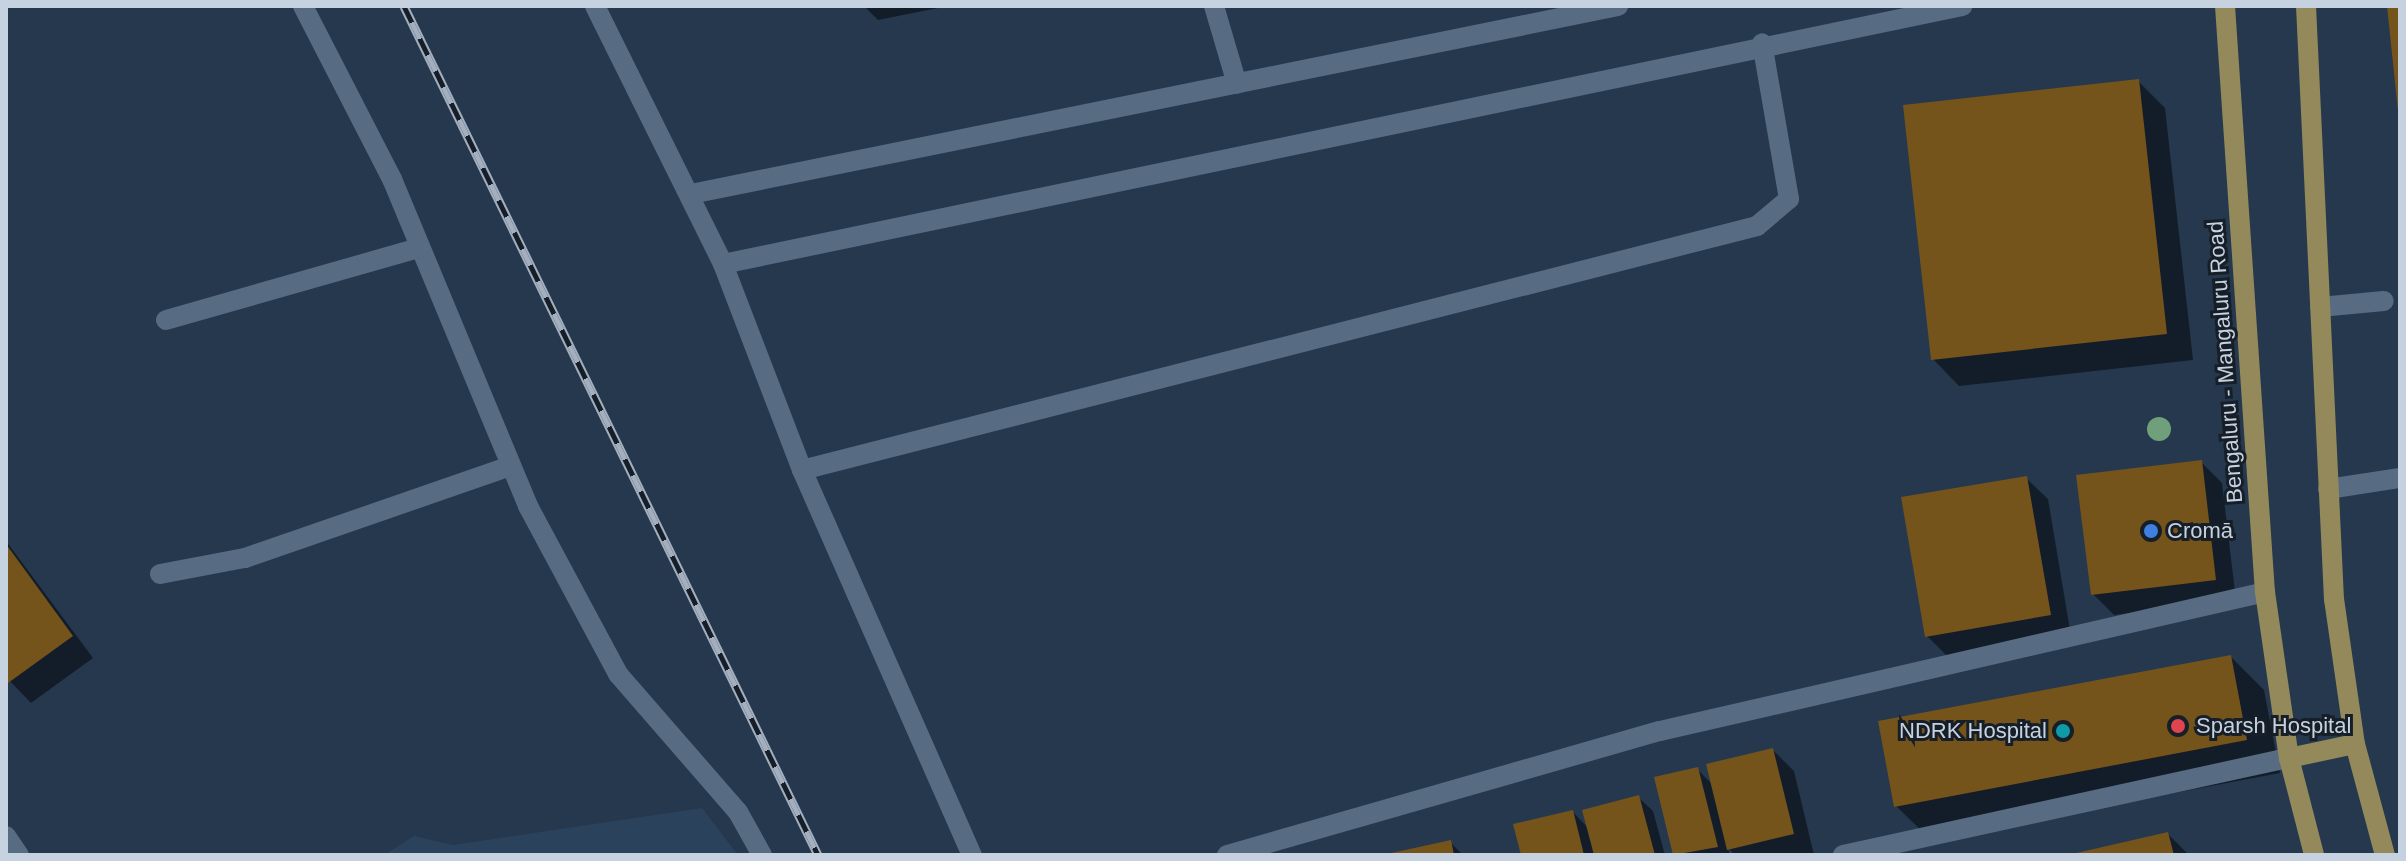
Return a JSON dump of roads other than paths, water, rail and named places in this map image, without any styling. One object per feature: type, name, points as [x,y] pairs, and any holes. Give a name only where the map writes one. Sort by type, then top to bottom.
[{"type":"main road","name":"Bengaluru - Mangaluru Road","points":[[2225,6],[2265,592],[2289,758],[2314,855]]},
{"type":"main road","points":[[2306,6],[2328,489],[2355,744],[2385,855]]},
{"type":"main road","points":[[2289,758],[2355,744]]},
{"type":"street","points":[[303,6],[419,248],[510,466],[618,674],[738,812],[762,855]]},
{"type":"street","points":[[595,6],[691,194],[723,264],[802,470],[972,855]]},
{"type":"street","points":[[1214,6],[1237,84]]},
{"type":"street","points":[[691,194],[1618,6]]},
{"type":"street","points":[[723,264],[1762,43],[1962,6]]},
{"type":"street","points":[[802,470],[1757,226],[1789,199],[1762,43]]},
{"type":"street","points":[[166,320],[419,248]]},
{"type":"street","points":[[2320,307],[2384,301]]},
{"type":"street","points":[[160,574],[245,558],[510,466]]},
{"type":"street","points":[[2328,489],[2400,478]]},
{"type":"street","points":[[1227,855],[1660,731],[2265,592]]},
{"type":"street","points":[[1843,855],[2289,758]]},
{"type":"street","points":[[6,836],[19,855]]},
{"type":"railway","points":[[404,6],[818,855]]},
{"type":"place","name":"Cromā","points":[[2151,531]]},
{"type":"place","name":"Sparsh Hospital","points":[[2178,726]]},
{"type":"place","name":"NDRK Hospital","points":[[2063,731]]}]
